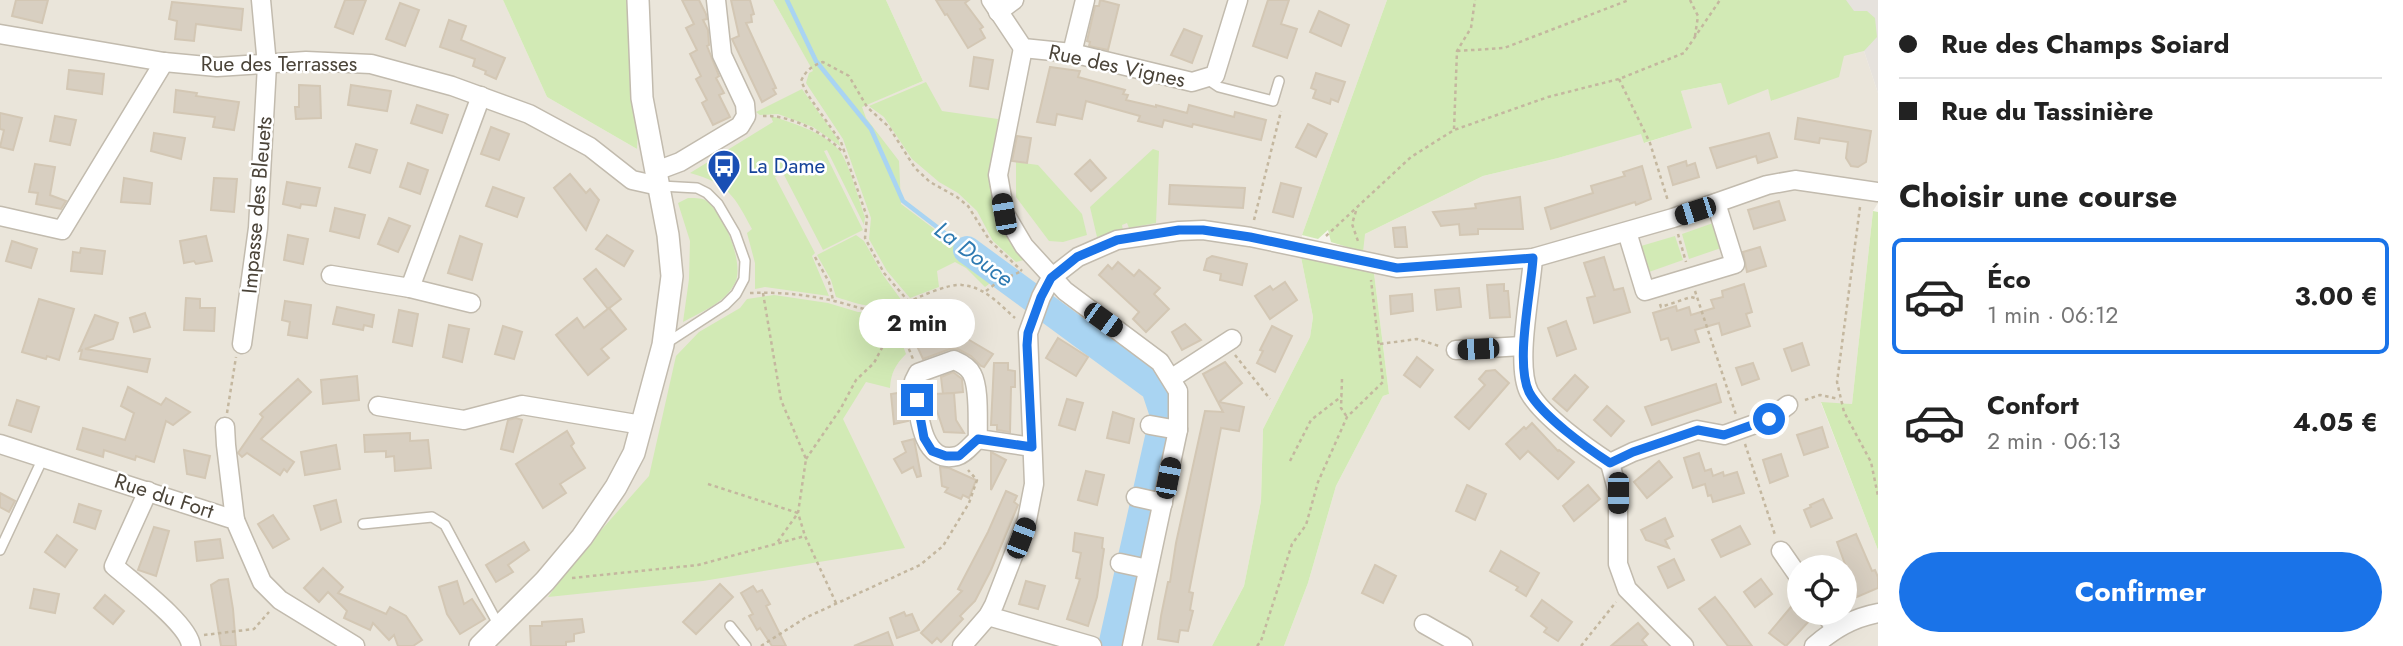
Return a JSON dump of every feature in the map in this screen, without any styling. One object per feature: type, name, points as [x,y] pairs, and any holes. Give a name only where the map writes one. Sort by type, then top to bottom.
[{"type":"street","name":"Impasse des Bleuets","points":[[242,344],[258,228],[267,65],[261,0]]},
{"type":"street","points":[[480,646],[545,581],[582,537],[616,487],[634,453],[663,345],[672,276],[668,235],[642,98],[638,0]]},
{"type":"street","points":[[657,178],[740,126],[746,116],[745,104],[722,55],[716,0]]},
{"type":"street","points":[[994,6],[1014,0]]},
{"type":"street","points":[[1072,53],[1084,0]]},
{"type":"street","name":"Rue des Vignes","points":[[1023,48],[1072,53],[1192,82],[1215,75],[1238,0]]},
{"type":"street","name":"Rue des Vignes","points":[[994,6],[1023,48],[998,175],[1004,214],[1013,231],[1051,278],[1160,362],[1172,377]]},
{"type":"street","name":"Rue des Terrasses","points":[[0,34],[164,62],[217,67],[306,61],[371,64],[452,86],[529,114],[590,147],[632,180],[657,178]]},
{"type":"street","points":[[0,216],[62,230],[164,62]]},
{"type":"street","points":[[410,288],[481,96]]},
{"type":"street","points":[[962,646],[988,616],[1027,520],[1034,484],[1028,333],[1038,303],[1051,278],[1077,257],[1117,240],[1179,230],[1203,230],[1250,237],[1397,268],[1533,258],[1627,232],[1767,185],[1795,180],[1870,191]]},
{"type":"street","points":[[1627,232],[1645,291],[1735,264],[1716,203]]},
{"type":"street","points":[[1533,258],[1522,346],[1528,390],[1538,405],[1587,448],[1610,463],[1618,493],[1618,564],[1627,589],[1684,646]]},
{"type":"street","points":[[331,275],[410,288],[471,303]]},
{"type":"street","points":[[1132,646],[1134,566],[1150,500],[1173,429],[1178,391],[1172,377],[1229,341]]},
{"type":"street","points":[[1456,350],[1522,346]]},
{"type":"street","points":[[954,360],[965,365],[972,374],[976,390],[978,439],[959,456],[946,456],[932,451],[924,438],[914,381],[918,373],[954,360]]},
{"type":"street","points":[[377,406],[464,420],[522,405],[642,425]]},
{"type":"street","points":[[1610,463],[1633,452],[1698,430],[1724,435],[1769,419],[1788,405]]},
{"type":"street","points":[[1150,425],[1173,429]]},
{"type":"street","points":[[225,426],[235,520]]},
{"type":"street","points":[[978,439],[1032,447]]},
{"type":"street","name":"Rue du Fort","points":[[0,444],[235,520],[262,582],[280,600],[354,646]]},
{"type":"street","points":[[148,491],[114,566],[180,624],[191,641]]},
{"type":"street","points":[[1781,551],[1787,560]]},
{"type":"street","points":[[1814,646],[1835,628],[1861,616],[1878,613]]},
{"type":"street","points":[[988,616],[1092,646]]},
{"type":"street","points":[[1424,624],[1463,646]]},
{"type":"lane","points":[[1206,78],[1219,87],[1273,100],[1279,81]]},
{"type":"lane","points":[[657,178],[697,188],[718,204],[735,233],[745,261],[744,279],[736,294],[725,305],[663,345]]},
{"type":"lane","points":[[0,550],[43,458]]},
{"type":"lane","points":[[363,524],[432,517],[445,525],[499,626]]},
{"type":"lane","points":[[730,626],[746,646]]},
{"type":"path","points":[[1454,130],[1457,51],[1471,28],[1475,0]]},
{"type":"path","points":[[1457,51],[1504,48],[1629,0]]},
{"type":"path","points":[[1690,0],[1698,16],[1695,39]]},
{"type":"path","points":[[1311,250],[1411,157],[1454,130],[1548,97],[1619,79],[1684,53],[1720,0]]},
{"type":"path","points":[[909,302],[884,273],[865,238],[867,217],[841,142],[800,81],[805,71],[814,65],[823,62],[849,76],[867,107],[889,127],[915,168],[930,182],[968,206],[990,241],[1024,270],[999,281],[985,292]]},
{"type":"path","points":[[1619,79],[1650,143]]},
{"type":"path","points":[[1250,237],[1283,103],[1273,100]]},
{"type":"path","points":[[746,116],[778,116],[813,129],[844,152]]},
{"type":"path","points":[[1870,191],[1837,382],[1844,412],[1871,462],[1878,496]]},
{"type":"path","points":[[1257,646],[1261,641],[1292,544],[1306,525],[1318,482],[1347,417],[1382,382],[1370,270],[1352,224],[1357,208]]},
{"type":"path","points":[[815,257],[829,282],[834,300]]},
{"type":"path","points":[[736,294],[789,292],[834,300],[859,309],[893,310],[958,284],[985,292],[1022,324]]},
{"type":"path","points":[[763,293],[781,400],[806,459]]},
{"type":"path","points":[[1698,299],[1781,551]]},
{"type":"path","points":[[776,544],[797,513],[806,459],[841,408],[856,380],[874,363],[886,342],[893,310]]},
{"type":"path","points":[[893,310],[918,373]]},
{"type":"path","points":[[1379,344],[1417,340],[1456,350]]},
{"type":"path","points":[[1229,341],[1270,399]]},
{"type":"path","points":[[225,426],[236,359],[242,344]]},
{"type":"path","points":[[1342,379],[1341,408],[1347,417]]},
{"type":"path","points":[[1820,395],[1839,399]]},
{"type":"path","points":[[1290,461],[1311,420],[1342,396]]},
{"type":"path","points":[[761,646],[805,618],[920,565],[943,545],[969,503],[977,480],[959,456]]},
{"type":"path","points":[[708,485],[797,513]]},
{"type":"path","points":[[797,513],[836,603]]},
{"type":"path","points":[[545,581],[698,565],[805,536]]},
{"type":"path","points":[[1581,646],[1592,629],[1627,589]]},
{"type":"path","points":[[191,641],[254,629],[280,600]]},
{"type":"shaded area","points":[[0,0],[503,0],[547,97],[637,149],[646,0],[773,0],[839,116],[923,81],[886,0],[1387,0],[1302,235],[1301,257],[1313,317],[1310,337],[1263,429],[1261,501],[1244,586],[1212,646],[0,646]]},
{"type":"shaded area","points":[[1829,0],[1878,0],[1878,93],[1864,51],[1844,56]]},
{"type":"shaded area","points":[[1864,51],[1878,93],[1878,203],[1873,211],[1852,404],[1821,403],[1878,550],[1878,646],[1284,646],[1308,583],[1336,486],[1383,396],[1389,394],[1374,273],[1363,252],[1363,235],[1483,176],[1558,158],[1641,133],[1645,143],[1691,128],[1681,91],[1721,83],[1768,89],[1772,101],[1844,56]]},
{"type":"green space","points":[[503,0],[646,0],[637,149],[547,97]]},
{"type":"green space","points":[[773,0],[886,0],[923,81],[862,107],[866,118],[899,161],[901,204],[998,277],[985,287],[966,268],[955,262],[937,271],[939,287],[910,298],[887,271],[869,239],[871,218],[843,139],[806,83],[809,73],[813,71]]},
{"type":"green space","points":[[1387,0],[1846,0],[1854,11],[1867,11],[1875,18],[1877,37],[1864,51],[1844,56],[1839,77],[1771,101],[1768,89],[1728,105],[1721,83],[1681,91],[1692,128],[1644,143],[1641,134],[1483,176],[1365,234],[1363,252],[1331,242],[1328,230],[1318,239],[1302,235]]},
{"type":"green space","points":[[926,82],[942,111],[998,119],[990,171],[1000,222],[1024,260],[1016,262],[993,241],[977,211],[958,193],[939,182],[912,159],[884,117],[869,106]]},
{"type":"green space","points":[[802,89],[840,146],[813,127],[778,114],[760,115],[756,112]]},
{"type":"green space","points":[[771,117],[818,134],[839,150],[850,172],[865,217],[864,225],[827,150],[824,151],[863,230],[823,250],[783,173],[775,177],[815,253],[812,256],[829,296],[765,287],[755,289],[755,263],[747,233],[752,229],[746,218],[735,200],[722,187],[690,173],[773,122]]},
{"type":"green space","points":[[1153,149],[1159,151],[1156,223],[1129,228],[1127,223],[1122,225],[1123,230],[1097,237],[1090,207]]},
{"type":"green space","points":[[1016,162],[1038,165],[1082,214],[1087,235],[1063,242],[1049,241],[1016,197]]},
{"type":"green space","points":[[688,198],[705,200],[719,215],[735,251],[737,274],[735,283],[725,296],[683,322],[689,279],[690,241],[678,203]]},
{"type":"green space","points":[[1873,211],[1878,212],[1878,550],[1821,402],[1852,404]]},
{"type":"green space","points":[[1716,222],[1724,247],[1689,259],[1682,234]]},
{"type":"green space","points":[[856,235],[864,241],[883,275],[902,301],[877,306],[836,297],[831,280],[817,255]]},
{"type":"green space","points":[[1675,236],[1683,260],[1649,272],[1641,246]]},
{"type":"green space","points":[[1301,257],[1374,273],[1389,394],[1383,396],[1336,486],[1308,583],[1284,646],[1212,646],[1244,586],[1261,501],[1263,429],[1310,337],[1313,317]]},
{"type":"green space","points":[[774,295],[828,303],[858,312],[891,313],[906,354],[894,370],[890,388],[866,382],[843,419],[905,548],[703,581],[548,597],[572,563],[649,476],[676,356],[699,332],[740,308],[747,299]]},
{"type":"building","points":[[16,0],[48,0],[42,23],[12,16]]},
{"type":"building","points":[[345,0],[366,0],[353,34],[335,27]]},
{"type":"building","points":[[682,0],[699,0],[706,14],[707,19],[703,20],[708,30],[707,46],[719,76],[716,78],[724,93],[719,95],[730,117],[713,125],[702,103],[707,100],[696,79],[701,76],[690,54],[697,50],[686,28],[694,24]]},
{"type":"building","points":[[731,0],[750,0],[754,14],[751,15],[752,22],[746,23],[776,88],[773,89],[776,94],[762,102],[732,39],[739,36]]},
{"type":"building","points":[[936,0],[969,0],[965,3],[983,27],[980,29],[985,38],[968,48]]},
{"type":"building","points":[[1100,0],[1119,5],[1108,50],[1089,46],[1090,42],[1087,41],[1095,6],[1099,6]]},
{"type":"building","points":[[1268,0],[1289,0],[1281,24],[1297,29],[1287,58],[1253,46]]},
{"type":"building","points":[[172,2],[243,9],[241,30],[196,24],[194,41],[175,39],[177,21],[169,19]]},
{"type":"building","points":[[400,3],[419,10],[405,46],[386,39]]},
{"type":"building","points":[[1319,11],[1349,25],[1341,46],[1310,32]]},
{"type":"building","points":[[449,20],[466,26],[461,40],[505,58],[496,79],[473,66],[475,59],[440,47]]},
{"type":"building","points":[[1184,29],[1202,36],[1192,63],[1171,55]]},
{"type":"building","points":[[974,57],[993,60],[988,89],[970,86]]},
{"type":"building","points":[[1050,67],[1080,71],[1078,77],[1125,90],[1123,94],[1128,95],[1126,100],[1187,113],[1189,105],[1234,117],[1235,112],[1266,120],[1261,140],[1164,120],[1162,127],[1138,121],[1140,116],[1086,101],[1082,119],[1057,114],[1055,125],[1037,122]]},
{"type":"building","points":[[69,70],[104,74],[102,94],[67,89]]},
{"type":"building","points":[[1316,73],[1345,82],[1338,102],[1331,99],[1330,104],[1313,98],[1316,90],[1311,88]]},
{"type":"building","points":[[299,85],[320,86],[321,118],[296,119]]},
{"type":"building","points":[[351,85],[391,91],[387,111],[348,105]]},
{"type":"building","points":[[176,90],[197,93],[196,96],[239,102],[234,130],[213,127],[215,117],[174,112]]},
{"type":"building","points":[[417,105],[448,115],[442,133],[411,123]]},
{"type":"building","points":[[0,113],[22,118],[13,150],[0,147],[4,130],[0,129]]},
{"type":"building","points":[[55,116],[76,120],[70,145],[50,141]]},
{"type":"building","points":[[1798,118],[1871,131],[1866,162],[1858,167],[1851,166],[1846,158],[1848,142],[1820,138],[1819,143],[1795,139]]},
{"type":"building","points":[[1308,124],[1327,134],[1316,157],[1296,147]]},
{"type":"building","points":[[491,127],[509,134],[499,160],[481,154]]},
{"type":"building","points":[[154,133],[185,138],[181,159],[151,151]]},
{"type":"building","points":[[1769,133],[1777,157],[1758,163],[1756,156],[1717,168],[1710,148]]},
{"type":"building","points":[[1017,136],[1031,138],[1027,163],[1012,161]]},
{"type":"building","points":[[356,144],[377,150],[370,173],[349,167]]},
{"type":"building","points":[[1090,160],[1106,178],[1091,191],[1075,174]]},
{"type":"building","points":[[1686,161],[1687,166],[1695,163],[1699,177],[1673,185],[1668,167]]},
{"type":"building","points":[[408,163],[428,170],[420,194],[400,187]]},
{"type":"building","points":[[35,164],[55,167],[50,195],[66,201],[61,209],[36,204],[38,193],[29,192]]},
{"type":"building","points":[[1642,166],[1651,199],[1551,229],[1545,208],[1593,193],[1591,186],[1625,176],[1623,172]]},
{"type":"building","points":[[570,174],[586,193],[590,189],[599,200],[586,230],[554,188]]},
{"type":"building","points":[[124,178],[152,183],[150,204],[121,202]]},
{"type":"building","points":[[214,178],[237,179],[234,212],[211,210]]},
{"type":"building","points":[[287,182],[320,188],[316,206],[301,204],[300,208],[283,204]]},
{"type":"building","points":[[1281,183],[1301,188],[1293,217],[1273,212]]},
{"type":"building","points":[[1170,185],[1245,188],[1243,208],[1169,204]]},
{"type":"building","points":[[493,187],[524,198],[517,217],[486,206]]},
{"type":"building","points":[[1520,197],[1523,229],[1478,229],[1478,234],[1460,235],[1459,224],[1441,226],[1433,212],[1476,208],[1475,204]]},
{"type":"building","points":[[1779,201],[1785,220],[1754,229],[1748,210]]},
{"type":"building","points":[[335,208],[365,215],[359,238],[330,231]]},
{"type":"building","points":[[389,218],[410,226],[398,252],[378,244]]},
{"type":"building","points":[[1405,227],[1407,247],[1395,247],[1393,228]]},
{"type":"building","points":[[288,235],[308,239],[303,264],[284,260]]},
{"type":"building","points":[[607,235],[633,251],[624,266],[596,249]]},
{"type":"building","points":[[206,236],[212,261],[184,263],[180,241]]},
{"type":"building","points":[[460,236],[482,244],[472,280],[448,273]]},
{"type":"building","points":[[12,241],[37,249],[31,268],[6,261]]},
{"type":"building","points":[[1760,247],[1766,266],[1747,272],[1743,252]]},
{"type":"building","points":[[81,248],[105,251],[102,274],[71,271],[73,252],[80,253]]},
{"type":"building","points":[[1212,256],[1247,264],[1242,285],[1220,280],[1221,274],[1204,270],[1207,259]]},
{"type":"building","points":[[1604,257],[1614,290],[1623,288],[1630,312],[1594,323],[1587,298],[1595,296],[1584,263]]},
{"type":"building","points":[[1118,262],[1134,276],[1139,270],[1160,288],[1154,294],[1169,309],[1146,332],[1133,319],[1139,312],[1099,275],[1108,265],[1112,269]]},
{"type":"building","points":[[596,269],[621,299],[608,309],[584,279]]},
{"type":"building","points":[[1285,282],[1297,300],[1270,319],[1255,296],[1270,286],[1273,290]]},
{"type":"building","points":[[1504,284],[1504,291],[1508,291],[1510,317],[1490,318],[1487,285]]},
{"type":"building","points":[[1744,284],[1752,312],[1746,314],[1750,326],[1722,335],[1719,323],[1695,330],[1699,342],[1672,350],[1668,338],[1661,340],[1653,313],[1676,306],[1677,311],[1689,307],[1691,315],[1714,308],[1711,300],[1723,297],[1722,291]]},
{"type":"building","points":[[1459,288],[1461,307],[1437,310],[1435,290]]},
{"type":"building","points":[[1412,294],[1413,311],[1391,314],[1390,296]]},
{"type":"building","points":[[186,298],[200,299],[200,308],[215,308],[214,331],[184,330]]},
{"type":"building","points":[[39,299],[74,309],[59,360],[22,352]]},
{"type":"building","points":[[285,301],[311,305],[307,338],[288,335],[290,322],[282,320]]},
{"type":"building","points":[[337,307],[374,315],[372,327],[364,325],[363,330],[333,324]]},
{"type":"building","points":[[609,308],[626,329],[601,349],[609,358],[588,375],[556,335],[577,318],[584,328]]},
{"type":"building","points":[[399,310],[418,314],[412,346],[393,342]]},
{"type":"building","points":[[145,313],[150,327],[134,332],[130,318]]},
{"type":"building","points":[[95,315],[118,323],[113,339],[85,349],[150,359],[147,372],[80,359],[82,350],[79,351]]},
{"type":"building","points":[[1566,321],[1576,349],[1557,356],[1548,328]]},
{"type":"building","points":[[1185,324],[1201,340],[1182,350],[1172,332]]},
{"type":"building","points":[[449,325],[469,329],[462,362],[443,357]]},
{"type":"building","points":[[503,326],[522,332],[514,359],[495,354]]},
{"type":"building","points":[[1272,326],[1292,336],[1275,372],[1257,363],[1263,351],[1260,350]]},
{"type":"building","points":[[954,331],[993,354],[984,367],[958,349],[950,349],[923,359],[917,346],[945,334],[944,332]]},
{"type":"building","points":[[1058,338],[1088,357],[1076,376],[1046,358]]},
{"type":"building","points":[[1802,343],[1809,365],[1792,371],[1784,349]]},
{"type":"building","points":[[1417,357],[1433,370],[1420,387],[1404,375]]},
{"type":"building","points":[[1225,362],[1242,383],[1219,402],[1244,407],[1239,431],[1221,428],[1189,592],[1193,593],[1190,610],[1193,611],[1188,631],[1180,630],[1178,642],[1158,639],[1205,411],[1223,412],[1203,374]]},
{"type":"building","points":[[994,363],[1008,363],[1008,370],[1015,371],[1015,387],[1011,387],[1010,432],[997,430],[997,425],[991,425]]},
{"type":"building","points":[[1753,363],[1759,379],[1742,385],[1736,368]]},
{"type":"building","points":[[1495,370],[1509,383],[1469,429],[1455,417],[1485,385],[1479,379],[1486,371]]},
{"type":"building","points":[[953,372],[962,379],[963,392],[943,394],[941,377]]},
{"type":"building","points":[[1575,375],[1588,387],[1567,411],[1553,399]]},
{"type":"building","points":[[357,376],[359,400],[323,404],[321,380]]},
{"type":"building","points":[[298,379],[311,392],[261,439],[294,462],[287,472],[284,469],[280,475],[247,453],[242,457],[238,453],[263,417],[260,414]]},
{"type":"building","points":[[1716,384],[1721,402],[1652,425],[1645,407]]},
{"type":"building","points":[[128,387],[161,405],[166,398],[190,412],[173,425],[166,421],[154,462],[136,456],[135,460],[104,450],[103,457],[77,449],[83,428],[125,440],[134,413],[121,406]]},
{"type":"building","points":[[904,392],[908,421],[894,424],[891,394]]},
{"type":"building","points":[[954,393],[956,420],[964,433],[944,432],[935,411],[934,394]]},
{"type":"building","points":[[1067,399],[1083,403],[1075,430],[1059,425]]},
{"type":"building","points":[[17,400],[39,407],[31,432],[9,425]]},
{"type":"building","points":[[1607,406],[1624,421],[1611,436],[1594,420]]},
{"type":"building","points":[[1113,412],[1134,419],[1129,443],[1107,438]]},
{"type":"building","points":[[508,420],[522,420],[513,452],[501,449]]},
{"type":"building","points":[[1532,423],[1558,451],[1574,462],[1558,479],[1528,451],[1520,459],[1506,444]]},
{"type":"building","points":[[1822,427],[1828,447],[1804,455],[1797,435]]},
{"type":"building","points":[[567,431],[574,443],[571,446],[585,468],[560,484],[566,493],[543,508],[516,464]]},
{"type":"building","points":[[410,433],[410,441],[428,440],[431,468],[395,471],[394,456],[386,457],[386,451],[365,452],[364,435]]},
{"type":"building","points":[[914,439],[921,476],[917,477],[913,467],[902,473],[894,459],[906,452],[902,442]]},
{"type":"building","points":[[336,445],[340,469],[305,475],[301,452]]},
{"type":"building","points":[[184,450],[210,456],[205,478],[187,474]]},
{"type":"building","points":[[991,452],[1006,460],[991,490]]},
{"type":"building","points":[[1699,453],[1705,471],[1711,469],[1713,476],[1723,472],[1724,476],[1737,472],[1744,493],[1713,502],[1711,495],[1708,496],[1705,484],[1693,488],[1684,458]]},
{"type":"building","points":[[1781,454],[1788,476],[1770,483],[1763,460]]},
{"type":"building","points":[[1659,461],[1672,477],[1647,498],[1634,482]]},
{"type":"building","points":[[940,467],[949,468],[976,480],[969,498],[963,495],[961,499],[945,492],[948,488],[942,486]]},
{"type":"building","points":[[1086,471],[1104,475],[1097,505],[1078,500]]},
{"type":"building","points":[[1467,485],[1486,494],[1475,520],[1456,511]]},
{"type":"building","points":[[1588,485],[1600,499],[1574,521],[1563,506]]},
{"type":"building","points":[[1006,491],[1017,496],[1014,502],[1018,505],[991,570],[975,601],[960,616],[963,619],[941,642],[937,638],[932,643],[921,633],[962,591],[958,589]]},
{"type":"building","points":[[0,493],[15,501],[9,512],[0,507]]},
{"type":"building","points":[[1823,499],[1832,518],[1811,527],[1804,510]]},
{"type":"building","points":[[336,500],[341,522],[321,530],[314,506]]},
{"type":"building","points":[[79,504],[101,511],[95,529],[74,522]]},
{"type":"building","points":[[273,515],[289,539],[273,548],[258,524]]},
{"type":"building","points":[[1665,518],[1673,536],[1665,540],[1669,548],[1646,540],[1641,530]]},
{"type":"building","points":[[1740,526],[1750,544],[1721,557],[1712,540]]},
{"type":"building","points":[[154,527],[169,531],[156,576],[138,570]]},
{"type":"building","points":[[1075,533],[1103,538],[1104,549],[1097,597],[1088,626],[1067,619],[1080,579],[1076,578],[1081,553],[1073,551]]},
{"type":"building","points":[[1856,534],[1872,571],[1875,570],[1878,577],[1878,588],[1857,597],[1857,555],[1842,555],[1837,542]]},
{"type":"building","points":[[57,535],[77,550],[65,567],[45,552]]},
{"type":"building","points":[[220,539],[223,558],[197,561],[195,542]]},
{"type":"building","points":[[524,542],[529,550],[508,565],[513,572],[496,582],[486,565]]},
{"type":"building","points":[[1501,551],[1539,573],[1526,596],[1516,590],[1518,587],[1490,571]]},
{"type":"building","points":[[1674,559],[1684,580],[1668,588],[1658,567]]},
{"type":"building","points":[[1375,565],[1396,576],[1383,603],[1362,593]]},
{"type":"building","points":[[323,568],[343,587],[338,593],[386,614],[390,607],[406,616],[422,640],[413,646],[398,646],[394,635],[389,640],[373,623],[370,630],[344,618],[347,611],[328,592],[319,602],[304,588]]},
{"type":"building","points":[[228,579],[236,646],[221,646],[211,585]]},
{"type":"building","points":[[1761,579],[1772,594],[1755,607],[1744,592]]},
{"type":"building","points":[[457,581],[464,604],[472,599],[485,619],[460,634],[447,614],[439,587]]},
{"type":"building","points":[[1026,581],[1045,586],[1038,609],[1019,604]]},
{"type":"building","points":[[720,584],[733,597],[696,634],[683,622]]},
{"type":"building","points":[[753,586],[757,592],[762,590],[770,604],[766,606],[786,646],[772,646],[760,628],[757,630],[749,616],[753,614],[741,593]]},
{"type":"building","points":[[34,589],[59,594],[55,613],[30,608]]},
{"type":"building","points":[[105,595],[124,611],[113,624],[94,608]]},
{"type":"building","points":[[1715,597],[1752,646],[1728,646],[1699,609]]},
{"type":"building","points":[[1542,600],[1572,622],[1558,641],[1544,632],[1547,628],[1531,616]]},
{"type":"building","points":[[904,612],[906,616],[912,614],[919,630],[897,638],[890,618]]},
{"type":"building","points":[[1787,612],[1787,625],[1805,625],[1786,646],[1769,633]]},
{"type":"building","points":[[582,619],[584,632],[574,634],[574,641],[566,642],[566,646],[531,646],[530,626],[542,626],[542,622]]},
{"type":"building","points":[[1638,623],[1648,634],[1642,640],[1647,646],[1611,646]]},
{"type":"building","points":[[888,632],[893,646],[854,646]]},
{"type":"waterway","name":"La Douce","points":[[787,0],[816,61],[871,129],[903,201],[967,250]]},
{"type":"waterway","name":"La Douce","points":[[967,250],[1155,388],[1164,415],[1112,646]]},
{"type":"place","name":"La Dame","points":[[724,196]]},
{"type":"route","points":[[917,400],[924,438],[932,451],[946,456],[959,456],[978,439],[1032,447],[1028,333],[1051,278],[1077,257],[1117,240],[1179,230],[1203,230],[1250,237],[1397,268],[1533,258],[1522,346],[1528,390],[1538,405],[1587,448],[1610,463],[1633,452],[1698,430],[1724,435],[1769,419]]}]
